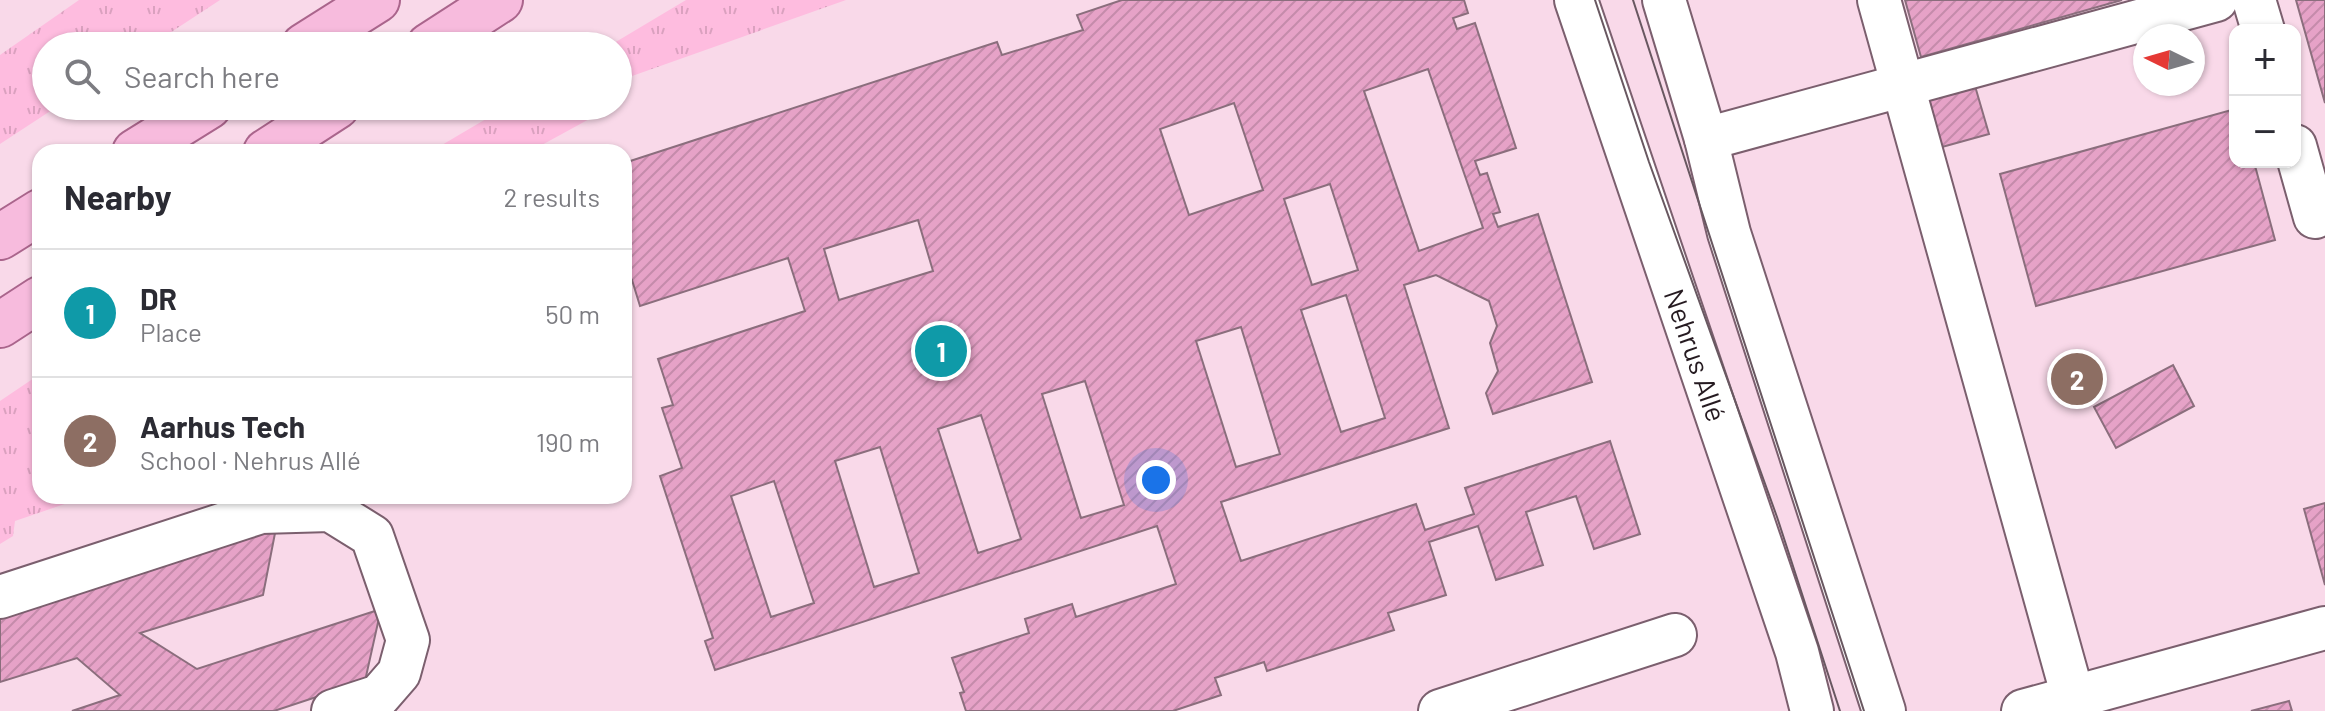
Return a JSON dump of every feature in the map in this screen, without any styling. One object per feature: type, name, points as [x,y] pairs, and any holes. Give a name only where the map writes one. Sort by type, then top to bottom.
[{"type":"main road","points":[[326,32],[377,0]]},
{"type":"main road","points":[[451,32],[500,0]]},
{"type":"main road","points":[[148,144],[186,120]]},
{"type":"main road","points":[[278,144],[315,120]]},
{"type":"main road","points":[[0,237],[32,217]]},
{"type":"main road","points":[[0,325],[32,304]]},
{"type":"street","name":"Nehrus Allé","points":[[1576,0],[1797,652],[1812,711]]},
{"type":"street","points":[[1664,0],[1706,139],[1729,233],[1884,711]]},
{"type":"street","points":[[1879,0],[2073,697]]},
{"type":"street","points":[[1706,139],[2216,0]]},
{"type":"street","points":[[2254,0],[2261,24]]},
{"type":"street","points":[[2301,167],[2315,217]]},
{"type":"street","points":[[0,597],[261,512],[330,510],[372,536],[408,640],[399,673],[379,696],[333,711]]},
{"type":"street","points":[[2023,711],[2325,628]]},
{"type":"street","points":[[1440,711],[1675,635]]},
{"type":"green space","points":[[79,0],[220,0],[171,32],[33,32]]},
{"type":"green space","points":[[686,0],[846,0],[632,76],[632,32]]},
{"type":"green space","points":[[32,33],[32,120],[37,120],[0,144],[0,55]]},
{"type":"green space","points":[[484,120],[588,120],[544,144],[444,144]]},
{"type":"green space","points":[[32,379],[32,504],[65,504],[15,521],[13,536],[0,544],[0,401]]},
{"type":"building","points":[[1122,0],[1464,0],[1468,13],[1453,18],[1457,29],[1475,23],[1516,148],[1475,161],[1480,175],[1487,173],[1500,212],[1493,214],[1498,227],[1538,214],[1592,382],[1493,414],[1486,393],[1498,371],[1490,343],[1497,326],[1489,301],[1436,275],[1404,285],[1449,428],[1221,502],[1241,561],[1416,504],[1425,530],[1474,514],[1465,488],[1610,441],[1640,534],[1594,549],[1576,496],[1526,512],[1543,565],[1496,580],[1478,526],[1429,542],[1446,595],[1388,613],[1394,630],[1267,671],[1264,662],[1215,678],[1221,695],[1173,711],[966,711],[960,693],[964,692],[952,658],[1029,633],[1025,619],[1072,604],[1076,617],[1176,584],[1157,526],[715,670],[705,641],[713,638],[660,476],[682,468],[662,408],[673,405],[658,359],[805,311],[788,258],[640,306],[632,280],[632,160],[997,42],[1002,55],[1083,30],[1077,15]],"holes":[[[1428,69],[1483,228],[1419,251],[1364,91]],[[1234,103],[1263,190],[1189,215],[1160,129]],[[1330,184],[1358,270],[1312,285],[1284,199]],[[918,220],[933,271],[839,300],[824,249]],[[1346,295],[1385,418],[1341,432],[1301,310]],[[1241,327],[1280,454],[1236,467],[1196,341]],[[1085,381],[1124,505],[1081,518],[1042,394]],[[981,415],[1021,539],[978,553],[938,429]],[[880,447],[919,573],[874,587],[835,461]],[[774,481],[814,603],[771,617],[731,496]]]},
{"type":"building","points":[[1905,0],[2122,0],[1921,57]]},
{"type":"building","points":[[2296,0],[2325,0],[2325,103]]},
{"type":"building","points":[[1975,86],[1989,134],[1942,147],[1929,99]]},
{"type":"building","points":[[2229,111],[2229,168],[2256,168],[2275,240],[2036,306],[2000,174]]},
{"type":"building","points":[[2173,365],[2194,406],[2116,448],[2094,407]]},
{"type":"building","points":[[2325,503],[2325,585],[2304,509]]},
{"type":"building","points":[[276,528],[263,595],[140,633],[197,669],[381,609],[365,681],[274,711],[72,711],[120,695],[77,658],[0,682],[0,619]]},
{"type":"building","points":[[2289,701],[2292,711],[2251,711]]},
{"type":"tram line","points":[[1595,0],[1649,162],[1777,517],[1840,711]]},
{"type":"tram line","points":[[1633,0],[1864,711]]},
{"type":"place","name":"DR","points":[[941,351]]},
{"type":"place","name":"Aarhus Tech","points":[[2077,379]]}]
